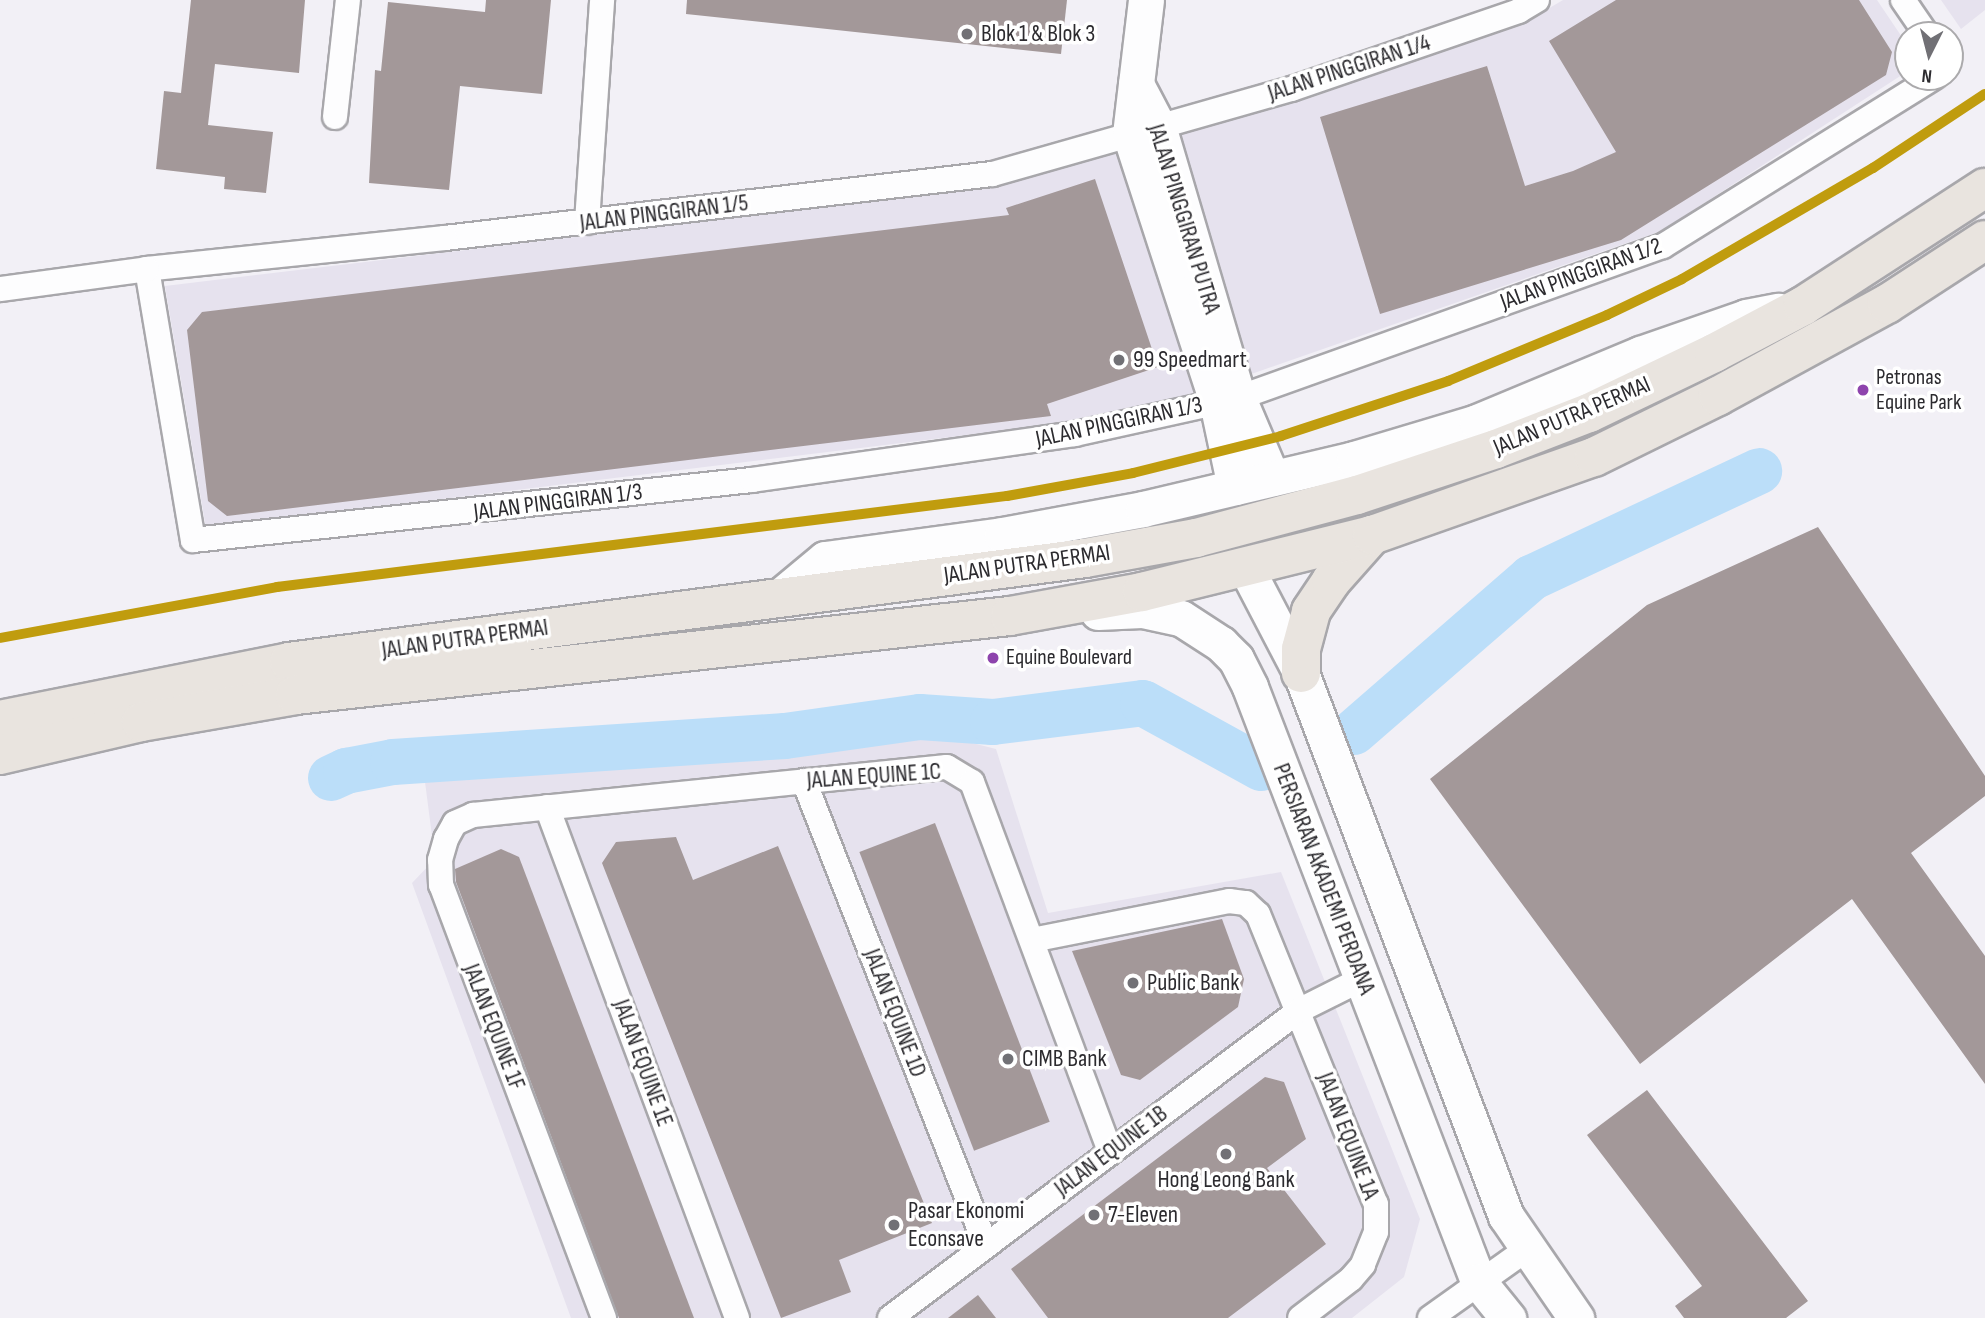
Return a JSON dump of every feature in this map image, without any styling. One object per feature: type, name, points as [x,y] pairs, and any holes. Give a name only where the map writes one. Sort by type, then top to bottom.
[{"type":"main road","name":"JALAN PUTRA PERMAI","points":[[0,720],[289,662],[1085,558],[1196,538],[1357,495],[1496,449],[1589,413],[1714,353],[1803,306],[1985,188]]},
{"type":"main road","name":"JALAN PUTRA PERMAI","points":[[0,755],[141,722],[295,695],[1010,616],[1142,592],[1246,568],[1372,535],[1594,457],[1718,396],[1887,304],[1985,240]]},
{"type":"main road","points":[[1301,673],[1301,649],[1311,611],[1331,581],[1372,535]]},
{"type":"main road","points":[[1196,538],[1225,546],[1238,556],[1246,568]]},
{"type":"street","points":[[335,117],[348,0]]},
{"type":"street","points":[[587,222],[603,0]]},
{"type":"street","name":"JALAN PINGGIRAN PUTRA","points":[[1146,0],[1136,84],[1144,130],[1227,400]]},
{"type":"street","name":"JALAN PINGGIRAN 1/4","points":[[1144,130],[1304,85],[1519,11],[1537,0]]},
{"type":"street","points":[[1903,0],[1917,21]]},
{"type":"street","name":"JALAN PINGGIRAN 1/2","points":[[1227,400],[1663,246],[1912,91]]},
{"type":"street","name":"JALAN PINGGIRAN 1/5","points":[[147,269],[587,222],[992,174],[1144,130]]},
{"type":"street","points":[[0,289],[147,269]]},
{"type":"street","name":"JALAN PINGGIRAN 1/3","points":[[147,269],[193,540],[751,480],[1075,435],[1227,400]]},
{"type":"street","points":[[778,598],[825,559],[1002,535],[1143,509],[1354,459],[1477,422],[1640,354],[1746,317],[1803,306]]},
{"type":"street","points":[[1227,400],[1272,478]]},
{"type":"street","points":[[1227,400],[1235,487]]},
{"type":"street","name":"PERSIARAN AKADEMI PERDANA","points":[[1246,568],[1301,673],[1506,1216],[1576,1318]]},
{"type":"street","name":"PERSIARAN AKADEMI PERDANA","points":[[1010,616],[1142,610],[1181,618],[1221,644],[1236,659],[1250,687],[1478,1281],[1508,1318]]},
{"type":"street","name":"JALAN EQUINE 1C","points":[[547,807],[947,767],[972,782],[1110,1151]]},
{"type":"street","name":"JALAN EQUINE 1D","points":[[804,780],[986,1245]]},
{"type":"street","name":"JALAN EQUINE 1F","points":[[547,807],[473,815],[455,823],[446,839],[440,860],[441,885],[604,1318]]},
{"type":"street","name":"JALAN EQUINE 1E","points":[[547,807],[737,1318]]},
{"type":"street","points":[[1032,940],[1229,901],[1246,903],[1258,914],[1300,1010]]},
{"type":"street","name":"JALAN EQUINE 1B","points":[[890,1318],[1300,1010],[1362,979]]},
{"type":"street","name":"JALAN EQUINE 1A","points":[[1300,1010],[1376,1204],[1376,1232],[1363,1265],[1351,1279],[1300,1318]]},
{"type":"street","points":[[1430,1318],[1478,1281],[1527,1249]]},
{"type":"shaded area","points":[[1563,0],[1877,0],[1894,25],[1894,80],[1661,231],[1200,392],[1057,424],[206,528],[165,286],[985,188],[1313,97],[1536,16]]},
{"type":"shaded area","points":[[1941,0],[1985,0],[1985,10],[1964,27],[1964,21],[1955,21]]},
{"type":"shaded area","points":[[928,732],[996,749],[1048,913],[1281,872],[1420,1219],[1404,1277],[1352,1318],[571,1318],[412,883],[435,859],[425,782]]},
{"type":"building","points":[[191,0],[305,0],[299,73],[215,64],[208,125],[273,132],[266,193],[224,189],[225,177],[156,169],[164,91],[181,93]]},
{"type":"building","points":[[486,0],[551,0],[542,94],[460,86],[449,190],[369,183],[375,70],[381,71],[388,2],[485,12]]},
{"type":"building","name":"Blok 1 & Blok 3","points":[[687,0],[1067,0],[1061,54],[686,14]]},
{"type":"building","points":[[1616,0],[1859,0],[1892,52],[1886,75],[1621,240],[1380,314],[1320,117],[1487,66],[1525,186],[1573,171],[1616,152],[1549,41]]},
{"type":"building","points":[[1095,179],[1158,367],[1047,404],[1051,416],[227,516],[208,501],[187,330],[202,312],[1009,215],[1006,208]]},
{"type":"building","points":[[1818,527],[1985,776],[1985,796],[1911,853],[1985,956],[1985,1084],[1852,899],[1640,1064],[1430,779],[1647,605]]},
{"type":"building","points":[[935,823],[1050,1122],[974,1151],[859,852]]},
{"type":"building","points":[[676,837],[693,880],[778,846],[932,1223],[839,1260],[851,1292],[781,1318],[602,863],[616,842]]},
{"type":"building","points":[[501,849],[519,857],[694,1318],[619,1318],[456,882],[455,869]]},
{"type":"building","points":[[1222,919],[1244,979],[1238,1007],[1140,1080],[1121,1075],[1072,951]]},
{"type":"building","points":[[1265,1077],[1284,1082],[1306,1139],[1267,1168],[1326,1244],[1228,1318],[1048,1318],[1011,1269]]},
{"type":"building","points":[[1647,1090],[1808,1301],[1786,1318],[1684,1318],[1675,1306],[1702,1286],[1587,1135]]},
{"type":"building","points":[[978,1295],[996,1318],[948,1318]]},
{"type":"waterway","points":[[1354,732],[1531,578],[1759,471]]},
{"type":"waterway","points":[[331,778],[346,771],[393,762],[785,736],[920,717],[993,722],[1143,703],[1261,768]]},
{"type":"transit line","points":[[0,638],[277,587],[1007,496],[1133,473],[1281,436],[1448,381],[1607,315],[1682,279],[1873,168],[1985,94]]},
{"type":"place","name":"Blok 1 & Blok 3","points":[[967,34]]},
{"type":"place","name":"99 Speedmart","points":[[1119,360]]},
{"type":"place","name":"Petronas Equine Park","points":[[1863,390]]},
{"type":"place","name":"Equine Boulevard","points":[[993,658]]},
{"type":"place","name":"Public Bank","points":[[1133,983]]},
{"type":"place","name":"CIMB Bank","points":[[1008,1059]]},
{"type":"place","name":"Hong Leong Bank","points":[[1226,1154]]},
{"type":"place","name":"7-Eleven","points":[[1094,1215]]},
{"type":"place","name":"Pasar Ekonomi Econsave","points":[[894,1225]]}]
